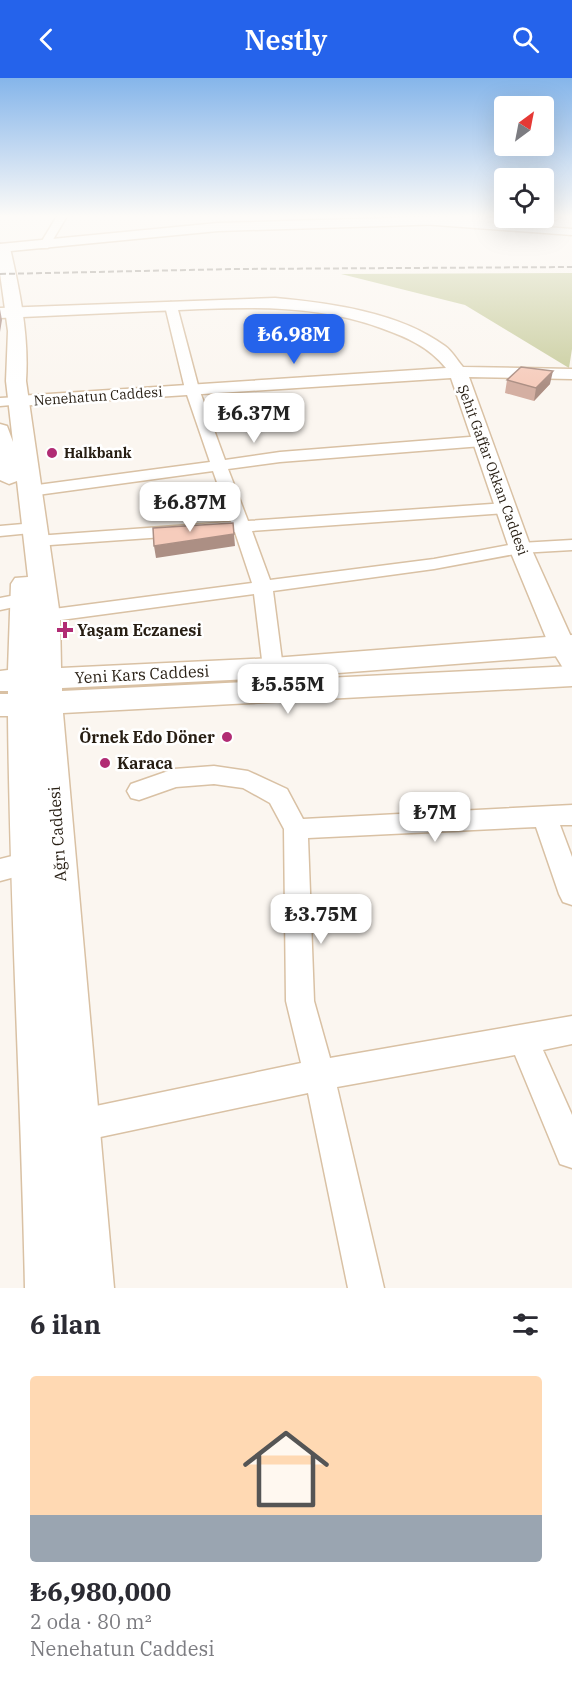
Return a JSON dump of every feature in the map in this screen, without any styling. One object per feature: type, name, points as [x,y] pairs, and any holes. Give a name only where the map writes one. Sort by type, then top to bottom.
[{"type":"main road","name":"Ağrı Caddesi","points":[[3,272],[7,312],[19,361],[7,405],[23,533],[23,692],[14,866],[88,1288]]},
{"type":"main road","name":"Ağrı Caddesi","points":[[7,405],[30,491],[23,533]]},
{"type":"main road","name":"Yeni Kars Caddesi","points":[[23,692],[273,668],[568,650]]},
{"type":"main road","name":"Yeni Kars Caddesi","points":[[23,692],[572,676]]},
{"type":"main road","name":"Ağrı Caddesi","points":[[23,692],[61,1129],[51,1288]]},
{"type":"street","name":"Şehit Gaffar Okkan Caddesi","points":[[7,312],[275,302],[324,307],[363,316],[411,333],[440,350],[458,372],[520,548],[568,650]]},
{"type":"street","points":[[171,306],[192,389],[263,587],[273,668]]},
{"type":"street","name":"Nenehatun Caddesi","points":[[7,405],[192,389],[458,372],[572,374]]},
{"type":"street","points":[[30,491],[219,465],[327,453],[483,441]]},
{"type":"street","points":[[23,533],[242,527],[506,508]]},
{"type":"street","points":[[24,606],[263,587],[434,564],[520,548],[572,545]]},
{"type":"street","points":[[139,791],[174,778],[214,775],[248,780],[279,796],[296,829],[295,876],[300,1001],[319,1075],[366,1288]]},
{"type":"street","points":[[296,829],[572,815]]},
{"type":"street","points":[[545,816],[572,894]]},
{"type":"street","points":[[61,1129],[319,1075],[572,1030]]},
{"type":"street","points":[[523,1039],[572,1152]]},
{"type":"green space","points":[[572,273],[572,349],[569,368],[465,305],[341,274]]},
{"type":"building","points":[[521,367],[553,371],[536,388],[507,380]]},
{"type":"building","points":[[233,523],[234,534],[154,546],[153,528]]},
{"type":"railway","points":[[0,274],[72,272]]},
{"type":"place","name":"Halkbank","points":[[52,453]]},
{"type":"place","name":"Yaşam Eczanesi","points":[[65,630]]},
{"type":"place","name":"Örnek Edo Döner","points":[[227,737]]},
{"type":"place","name":"Karaca","points":[[105,763]]}]
